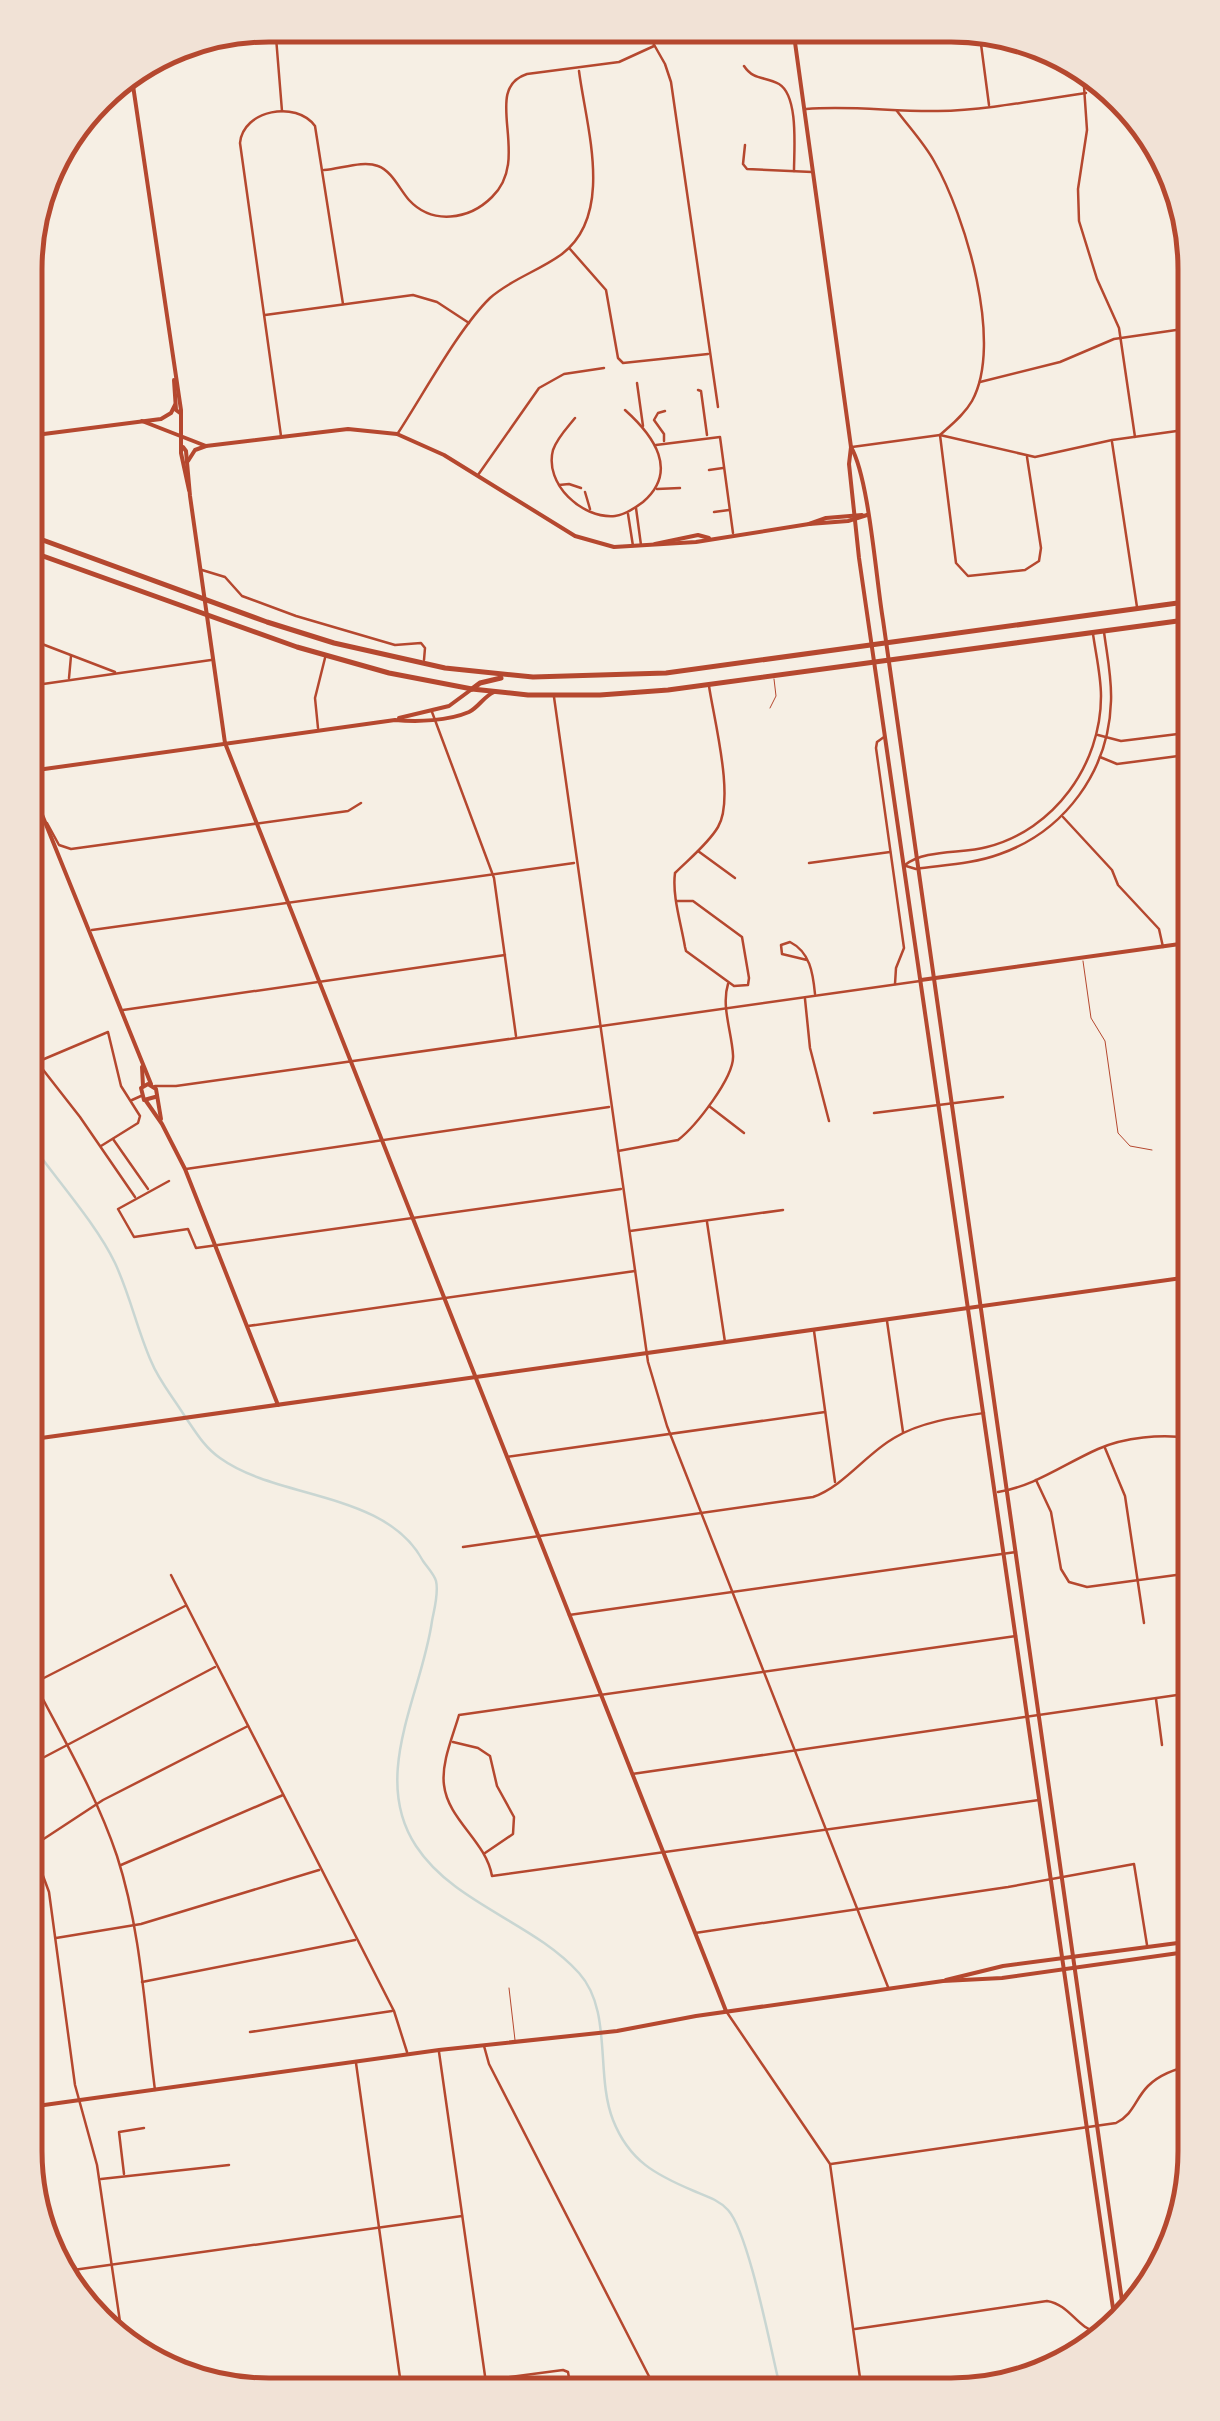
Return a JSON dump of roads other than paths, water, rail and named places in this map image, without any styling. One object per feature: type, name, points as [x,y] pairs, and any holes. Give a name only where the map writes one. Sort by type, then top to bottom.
[{"type":"highway","points":[[42,541],[321,640],[423,664],[512,676],[594,678],[666,673],[1178,603]]},
{"type":"highway","points":[[42,556],[325,656],[389,674],[494,692],[616,694],[709,685],[1178,621]]},
{"type":"highway","points":[[472,689],[480,683],[512,676]]},
{"type":"main road","points":[[795,42],[850,447],[854,517],[874,663],[1113,2309]]},
{"type":"main road","points":[[133,89],[225,743],[726,2011]]},
{"type":"main road","points":[[175,379],[175,405],[180,416]]},
{"type":"main road","points":[[42,434],[166,417],[175,405]]},
{"type":"main road","points":[[142,420],[206,446]]},
{"type":"main road","points":[[188,462],[196,450],[206,446],[348,429],[397,434],[429,447],[576,536],[605,546],[633,547],[681,538],[710,538],[867,515]]},
{"type":"main road","points":[[183,447],[180,453],[184,483],[189,490]]},
{"type":"main road","points":[[850,447],[856,456],[867,515],[886,644],[1122,2300]]},
{"type":"main road","points":[[396,720],[450,706],[472,689]]},
{"type":"main road","points":[[42,768],[396,720],[433,719],[470,711],[494,692]]},
{"type":"main road","points":[[42,815],[152,1085],[162,1124]]},
{"type":"main road","points":[[921,980],[1178,945]]},
{"type":"main road","points":[[142,1062],[140,1096],[162,1124],[185,1169],[278,1406]]},
{"type":"main road","points":[[142,1086],[152,1085]]},
{"type":"main road","points":[[146,1100],[156,1096]]},
{"type":"main road","points":[[42,1438],[1177,1279]]},
{"type":"main road","points":[[942,1981],[973,1972],[1177,1942]]},
{"type":"main road","points":[[42,2105],[407,2054],[617,2031],[888,1988],[983,1980],[1177,1953]]},
{"type":"street","points":[[652,42],[672,82],[718,407]]},
{"type":"street","points":[[276,43],[282,113]]},
{"type":"street","points":[[981,45],[989,106]]},
{"type":"street","points":[[323,170],[377,165],[422,210],[443,217],[465,214],[492,197],[508,172],[511,150],[504,98],[509,85],[522,76],[627,60],[654,46]]},
{"type":"street","points":[[744,66],[753,77],[778,84],[788,92],[794,171]]},
{"type":"street","points":[[397,434],[470,324],[497,292],[570,248],[589,216],[594,195],[579,68]]},
{"type":"street","points":[[1085,87],[1087,130],[1078,206],[1084,242],[1121,338],[1136,437]]},
{"type":"street","points":[[804,109],[850,106],[896,111],[989,106],[1086,93]]},
{"type":"street","points":[[896,111],[935,162],[954,200],[972,257],[982,329],[978,382],[968,407],[940,435]]},
{"type":"street","points":[[281,437],[240,140],[252,119],[282,113],[301,114],[313,122],[343,304]]},
{"type":"street","points":[[744,145],[743,164],[747,169],[813,172]]},
{"type":"street","points":[[570,248],[606,290],[618,358],[626,364],[708,354]]},
{"type":"street","points":[[264,315],[422,296],[470,324]]},
{"type":"street","points":[[978,382],[1060,362],[1121,338],[1178,330]]},
{"type":"street","points":[[478,476],[539,388],[564,374],[604,368]]},
{"type":"street","points":[[637,383],[643,427]]},
{"type":"street","points":[[698,390],[708,437]]},
{"type":"street","points":[[630,400],[639,398]]},
{"type":"street","points":[[575,418],[563,428],[554,450],[554,474],[559,485],[590,510],[612,516],[636,507],[655,489],[662,470],[655,446],[625,410]]},
{"type":"street","points":[[664,443],[664,434],[654,420],[658,413],[666,411]]},
{"type":"street","points":[[850,447],[940,435],[1027,457],[1178,431]]},
{"type":"street","points":[[688,432],[688,439]]},
{"type":"street","points":[[940,435],[956,562],[962,572],[974,578],[1035,566],[1041,551],[1027,457]]},
{"type":"street","points":[[655,446],[720,437],[734,534]]},
{"type":"street","points":[[1112,440],[1137,609]]},
{"type":"street","points":[[709,470],[725,468]]},
{"type":"street","points":[[545,473],[554,474]]},
{"type":"street","points":[[559,485],[566,483],[583,490],[590,510]]},
{"type":"street","points":[[655,489],[680,488]]},
{"type":"street","points":[[636,507],[642,546]]},
{"type":"street","points":[[714,512],[730,510]]},
{"type":"street","points":[[628,512],[633,547]]},
{"type":"street","points":[[200,569],[226,577],[240,595],[296,616],[395,645],[421,643],[425,650],[423,664]]},
{"type":"street","points":[[904,866],[916,869],[998,855],[1033,838],[1062,816],[1084,788],[1106,739],[1111,698],[1104,632]]},
{"type":"street","points":[[904,866],[914,858],[988,847],[1029,829],[1054,809],[1076,782],[1096,735],[1101,698],[1092,633]]},
{"type":"street","points":[[42,645],[112,669],[116,674]]},
{"type":"street","points":[[67,680],[71,655]]},
{"type":"street","points":[[318,730],[315,698],[325,656]]},
{"type":"street","points":[[42,684],[212,660]]},
{"type":"street","points":[[677,901],[693,901],[742,937],[749,983],[740,987],[729,983],[686,951],[677,901],[674,874],[718,828],[725,802],[709,685]]},
{"type":"street","points":[[554,695],[647,1353],[670,1434],[888,1988]]},
{"type":"street","points":[[1101,698],[1111,698]]},
{"type":"street","points":[[432,710],[493,874],[516,1037]]},
{"type":"street","points":[[1096,735],[1125,741],[1178,734]]},
{"type":"street","points":[[886,736],[876,748],[904,948],[895,984]]},
{"type":"street","points":[[1100,757],[1116,764],[1178,757]]},
{"type":"street","points":[[44,820],[54,830],[60,845],[71,849],[352,810],[361,803]]},
{"type":"street","points":[[1062,816],[1159,929],[1164,946]]},
{"type":"street","points":[[60,862],[71,849]]},
{"type":"street","points":[[697,850],[735,878]]},
{"type":"street","points":[[809,863],[890,852]]},
{"type":"street","points":[[90,930],[575,862]]},
{"type":"street","points":[[807,960],[782,954],[780,945],[796,945],[807,960],[815,996]]},
{"type":"street","points":[[122,1011],[504,955]]},
{"type":"street","points":[[152,1085],[176,1086],[921,980]]},
{"type":"street","points":[[617,1151],[678,1140],[708,1105],[733,1066],[726,989],[729,983]]},
{"type":"street","points":[[805,997],[810,1048],[829,1121]]},
{"type":"street","points":[[42,1060],[108,1032],[121,1086],[140,1116],[138,1123],[100,1146]]},
{"type":"street","points":[[42,1069],[135,1197]]},
{"type":"street","points":[[156,1096],[176,1086]]},
{"type":"street","points":[[131,1101],[140,1096]]},
{"type":"street","points":[[874,1113],[1004,1097]]},
{"type":"street","points":[[708,1105],[744,1132]]},
{"type":"street","points":[[185,1169],[611,1107]]},
{"type":"street","points":[[113,1139],[148,1191]]},
{"type":"street","points":[[168,1181],[118,1209],[134,1237],[188,1229],[196,1248],[623,1189]]},
{"type":"street","points":[[629,1232],[784,1210]]},
{"type":"street","points":[[707,1220],[725,1342]]},
{"type":"street","points":[[246,1326],[635,1271]]},
{"type":"street","points":[[887,1320],[904,1433]]},
{"type":"street","points":[[814,1330],[836,1484]]},
{"type":"street","points":[[506,1457],[825,1412]]},
{"type":"street","points":[[463,1547],[812,1497],[836,1484],[904,1433],[984,1413]]},
{"type":"street","points":[[996,1492],[1036,1480],[1104,1446],[1177,1437]]},
{"type":"street","points":[[1104,1446],[1125,1496],[1144,1622]]},
{"type":"street","points":[[1036,1480],[1051,1512],[1062,1574],[1076,1586],[1177,1575]]},
{"type":"street","points":[[568,1615],[1016,1552]]},
{"type":"street","points":[[171,1575],[394,2011],[407,2054]]},
{"type":"street","points":[[42,1680],[186,1605]]},
{"type":"street","points":[[1017,1636],[458,1715],[444,1770],[446,1796],[484,1854],[492,1876],[1041,1800]]},
{"type":"street","points":[[42,1758],[217,1666]]},
{"type":"street","points":[[630,1774],[1177,1695]]},
{"type":"street","points":[[42,1698],[96,1804],[120,1865],[155,2090]]},
{"type":"street","points":[[1156,1698],[1162,1745]]},
{"type":"street","points":[[42,1840],[96,1804],[248,1726]]},
{"type":"street","points":[[452,1742],[478,1748],[490,1756],[497,1786],[514,1817],[513,1834],[484,1854]]},
{"type":"street","points":[[120,1865],[283,1795]]},
{"type":"street","points":[[695,1933],[1134,1864],[1147,1946]]},
{"type":"street","points":[[55,1938],[132,1926],[322,1870]]},
{"type":"street","points":[[42,1872],[48,1888],[78,2100],[100,2179],[120,2322]]},
{"type":"street","points":[[140,1982],[357,1939]]},
{"type":"street","points":[[250,2032],[394,2011]]},
{"type":"street","points":[[726,2011],[830,2164],[860,2378]]},
{"type":"street","points":[[484,2045],[489,2064],[650,2378]]},
{"type":"street","points":[[439,2050],[485,2378]]},
{"type":"street","points":[[356,2062],[400,2378]]},
{"type":"street","points":[[830,2164],[1098,2126],[1125,2118],[1150,2084],[1177,2070]]},
{"type":"street","points":[[124,2176],[118,2132],[144,2128]]},
{"type":"street","points":[[100,2179],[229,2165]]},
{"type":"street","points":[[76,2270],[462,2216]]},
{"type":"street","points":[[854,2329],[1046,2301],[1064,2306],[1082,2326],[1091,2329]]},
{"type":"street","points":[[503,2378],[567,2371],[569,2378]]},
{"type":"lane","points":[[770,708],[776,696],[773,676]]},
{"type":"lane","points":[[1083,958],[1091,1018],[1105,1041],[1118,1133],[1130,1146],[1152,1150]]},
{"type":"lane","points":[[510,1988],[515,2042]]},
{"type":"waterway","points":[[42,1158],[107,1248],[154,1368],[209,1449],[244,1472],[384,1521],[406,1538],[434,1576],[435,1607],[427,1649],[398,1763],[403,1819],[416,1846],[451,1883],[539,1940],[579,1973],[596,2006],[613,2120],[627,2146],[645,2165],[728,2210],[744,2242],[778,2378]]}]
